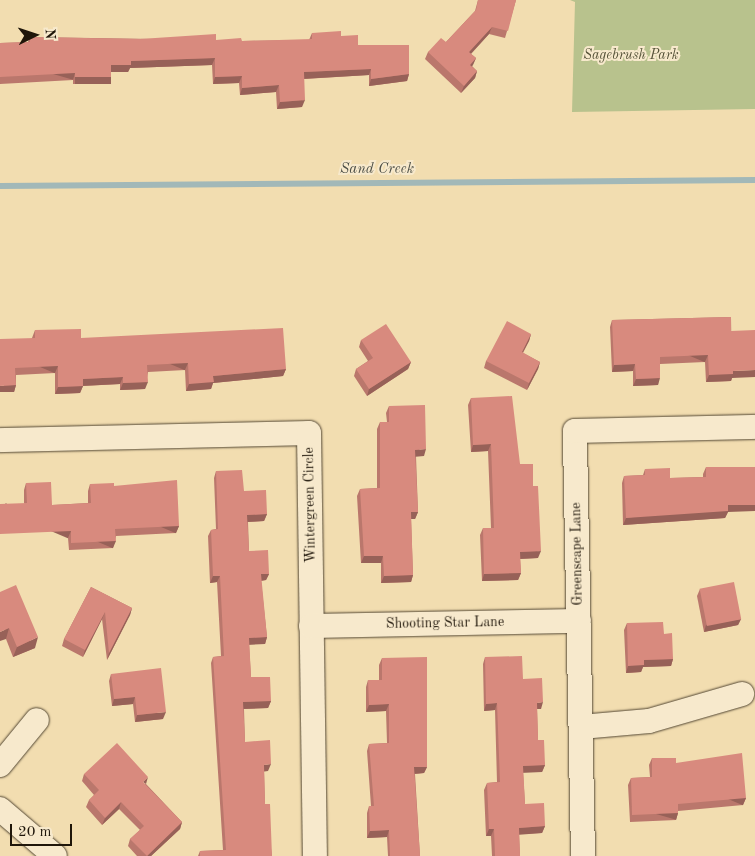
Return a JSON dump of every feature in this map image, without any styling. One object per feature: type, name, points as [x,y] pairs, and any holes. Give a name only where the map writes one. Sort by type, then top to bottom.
[{"type":"street","name":"Greenscape Lane","points":[[583,856],[575,431],[755,427]]},
{"type":"street","name":"Wintergreen Circle","points":[[0,440],[309,432],[315,856]]},
{"type":"street","name":"Shooting Star Lane","points":[[311,626],[579,621]]},
{"type":"street","points":[[581,727],[650,721],[742,694]]},
{"type":"street","points":[[0,765],[37,720]]},
{"type":"street","points":[[0,809],[56,856]]},
{"type":"green space","name":"Sagebrush Park","points":[[570,0],[755,0],[755,109],[572,112],[575,2]]},
{"type":"building","points":[[478,0],[516,0],[508,31],[492,27],[469,52],[476,58],[470,65],[477,71],[464,86],[428,52],[441,38],[446,42],[476,10]]},
{"type":"building","points":[[341,31],[341,36],[358,35],[358,45],[409,45],[409,74],[371,79],[371,69],[304,72],[305,100],[280,102],[279,85],[242,88],[242,76],[215,77],[215,58],[131,61],[131,65],[111,65],[111,77],[75,77],[75,73],[0,77],[0,43],[30,42],[30,37],[140,39],[216,34],[216,40],[241,38],[242,41],[312,39],[312,33]]},
{"type":"building","points":[[731,317],[731,331],[755,330],[755,370],[733,371],[733,374],[709,375],[708,355],[660,357],[660,378],[636,379],[635,364],[614,365],[612,320]]},
{"type":"building","points":[[507,321],[531,334],[522,352],[540,362],[529,383],[486,361]]},
{"type":"building","points":[[386,324],[411,362],[369,389],[356,369],[373,358],[361,340]]},
{"type":"building","points":[[283,328],[286,369],[213,376],[214,382],[189,384],[188,363],[147,365],[148,382],[123,383],[123,377],[83,379],[83,386],[58,387],[58,366],[15,368],[16,385],[0,386],[0,339],[35,338],[35,330],[81,329],[81,338]]},
{"type":"building","points":[[512,396],[520,464],[533,464],[533,486],[538,486],[541,551],[520,552],[521,573],[484,574],[483,528],[494,528],[491,444],[473,445],[471,398]]},
{"type":"building","points":[[425,405],[426,449],[415,450],[418,512],[411,512],[413,575],[384,576],[383,556],[364,556],[360,489],[380,488],[380,422],[389,422],[389,406]]},
{"type":"building","points":[[706,467],[755,467],[755,505],[728,505],[728,511],[626,518],[624,476],[645,475],[645,469],[670,468],[670,478],[706,477]]},
{"type":"building","points":[[242,470],[244,491],[266,490],[267,514],[247,515],[249,551],[268,550],[269,574],[261,574],[267,637],[249,638],[251,677],[270,677],[271,701],[243,702],[245,742],[270,740],[271,764],[264,765],[265,804],[270,804],[272,856],[200,856],[200,851],[226,850],[213,657],[224,656],[220,576],[213,576],[211,530],[218,529],[216,471]]},
{"type":"building","points":[[177,480],[179,526],[115,529],[116,541],[71,543],[71,531],[0,534],[0,504],[27,503],[26,483],[51,482],[52,505],[91,503],[90,484],[114,483],[114,486]]},
{"type":"building","points":[[734,582],[741,619],[707,626],[700,589]]},
{"type":"building","points":[[16,585],[38,637],[17,647],[9,628],[0,632],[0,592]]},
{"type":"building","points":[[91,587],[132,608],[109,653],[105,612],[85,650],[64,639]]},
{"type":"building","points":[[663,622],[664,634],[672,633],[673,659],[644,660],[644,665],[628,666],[627,623]]},
{"type":"building","points":[[522,656],[523,679],[542,678],[543,702],[537,703],[538,740],[544,740],[545,765],[523,766],[525,804],[544,803],[545,826],[519,828],[520,856],[495,856],[494,829],[489,829],[487,783],[500,782],[497,703],[486,704],[485,657]]},
{"type":"building","points":[[427,657],[427,767],[414,767],[420,856],[390,856],[389,830],[370,831],[369,806],[374,806],[369,744],[389,743],[389,704],[369,705],[368,680],[382,680],[382,658]]},
{"type":"building","points":[[161,668],[166,712],[137,715],[135,697],[114,699],[111,674]]},
{"type":"building","points":[[117,743],[148,777],[143,782],[182,822],[147,856],[130,839],[144,826],[121,802],[105,818],[89,800],[99,790],[84,774]]},
{"type":"building","points":[[742,753],[746,798],[678,804],[678,813],[632,815],[631,778],[652,777],[652,758],[676,758],[676,763]]},
{"type":"waterway","name":"Sand Creek","points":[[0,186],[755,180]]}]
